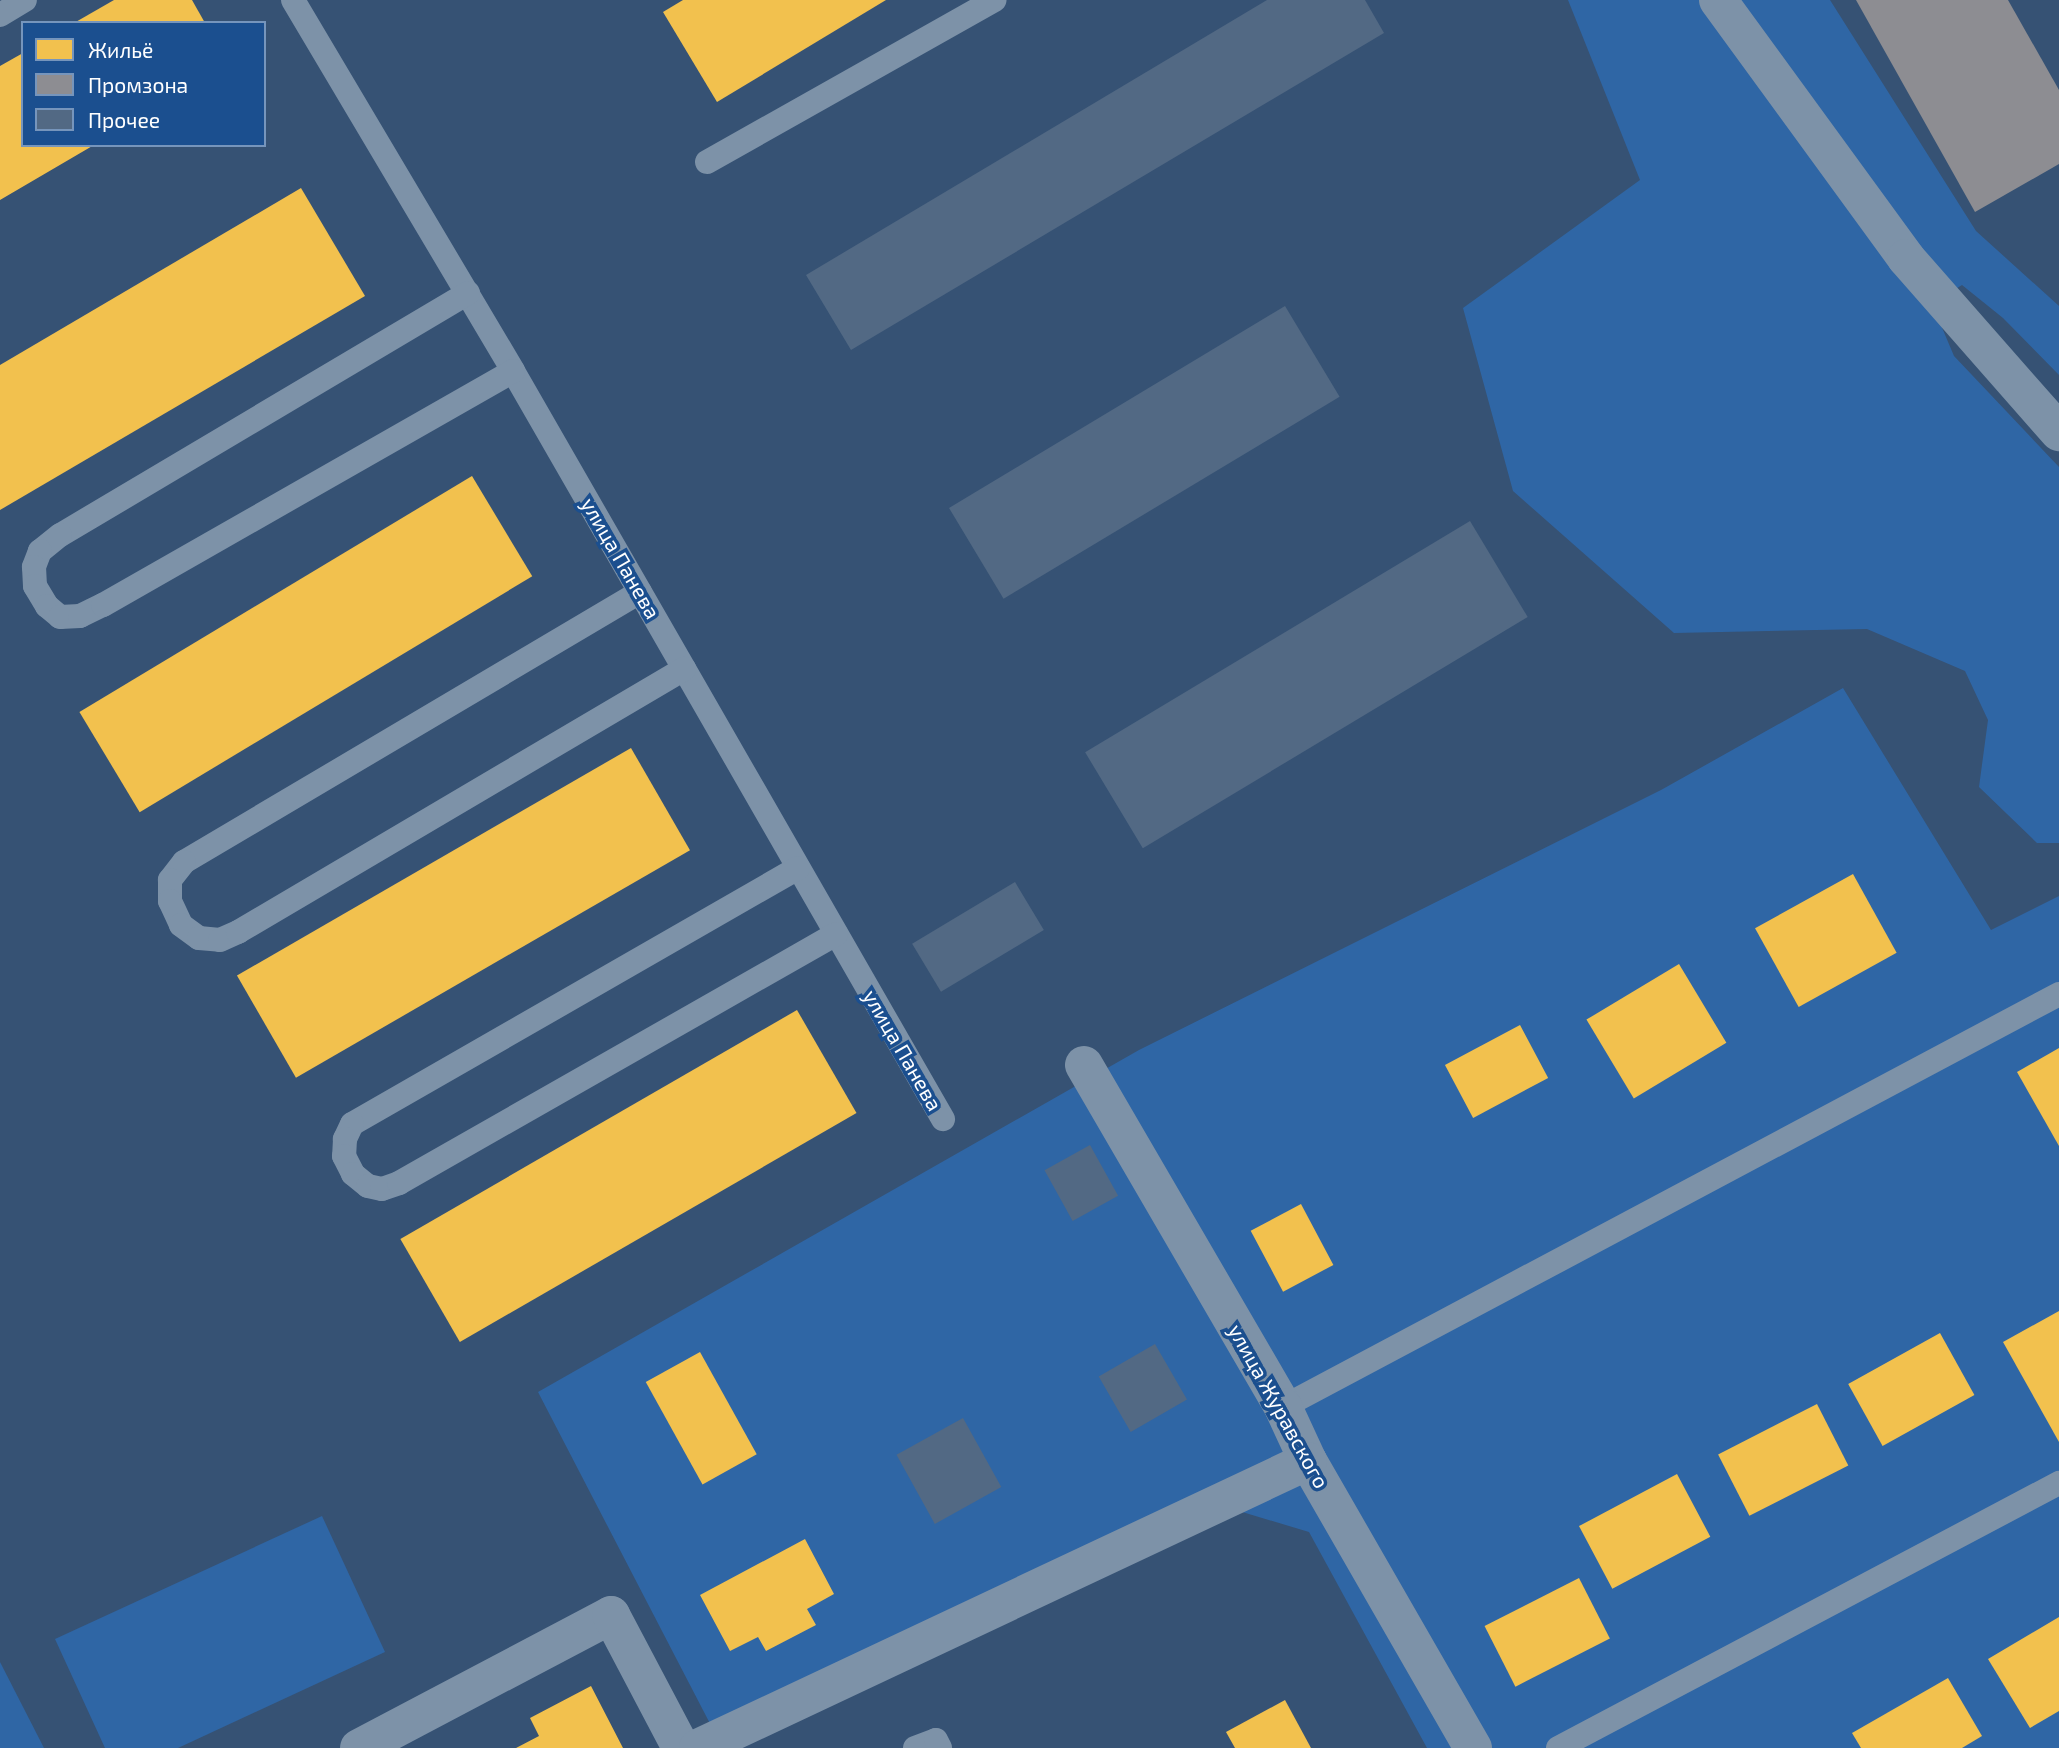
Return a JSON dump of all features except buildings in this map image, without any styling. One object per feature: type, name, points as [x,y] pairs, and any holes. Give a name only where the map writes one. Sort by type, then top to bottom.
[{"type":"street","points":[[1718,0],[1906,258],[2059,432]]},
{"type":"street","name":"улица Журавского","points":[[1084,1065],[1283,1407],[1308,1461],[1473,1748]]},
{"type":"street","points":[[698,1748],[1308,1461]]},
{"type":"street","points":[[359,1748],[611,1615],[681,1748]]},
{"type":"lane","points":[[0,15],[25,0]]},
{"type":"lane","name":"улица Панева","points":[[293,0],[468,293],[943,1119]]},
{"type":"lane","points":[[707,162],[994,0]]},
{"type":"lane","points":[[468,293],[60,535],[40,551],[34,567],[36,586],[41,596],[47,606],[60,617],[80,615],[103,605],[513,371]]},
{"type":"lane","points":[[640,592],[184,862],[170,880],[170,901],[181,925],[199,938],[220,940],[238,932],[684,669]]},
{"type":"lane","points":[[798,868],[352,1124],[345,1139],[344,1156],[353,1174],[368,1186],[383,1189],[399,1183],[836,934]]},
{"type":"lane","points":[[1283,1407],[2059,994]]},
{"type":"lane","points":[[1558,1748],[2059,1483]]},
{"type":"lane","points":[[915,1748],[936,1740],[940,1748]]},
{"type":"shaded area","points":[[1568,0],[1830,0],[1976,231],[2059,306],[2059,375],[2003,318],[1962,285],[1932,304],[1954,356],[2059,467],[2059,843],[2037,843],[1979,787],[1988,720],[1965,671],[1867,629],[1674,633],[1513,491],[1463,308],[1640,180]]},
{"type":"shaded area","points":[[1843,688],[1991,930],[2059,896],[2059,1748],[1427,1748],[1309,1532],[1229,1508],[718,1739],[538,1392],[1139,1050],[1661,790]]},
{"type":"shaded area","points":[[322,1516],[385,1652],[178,1748],[105,1748],[55,1639]]},
{"type":"shaded area","points":[[0,1662],[44,1748],[0,1748]]}]
